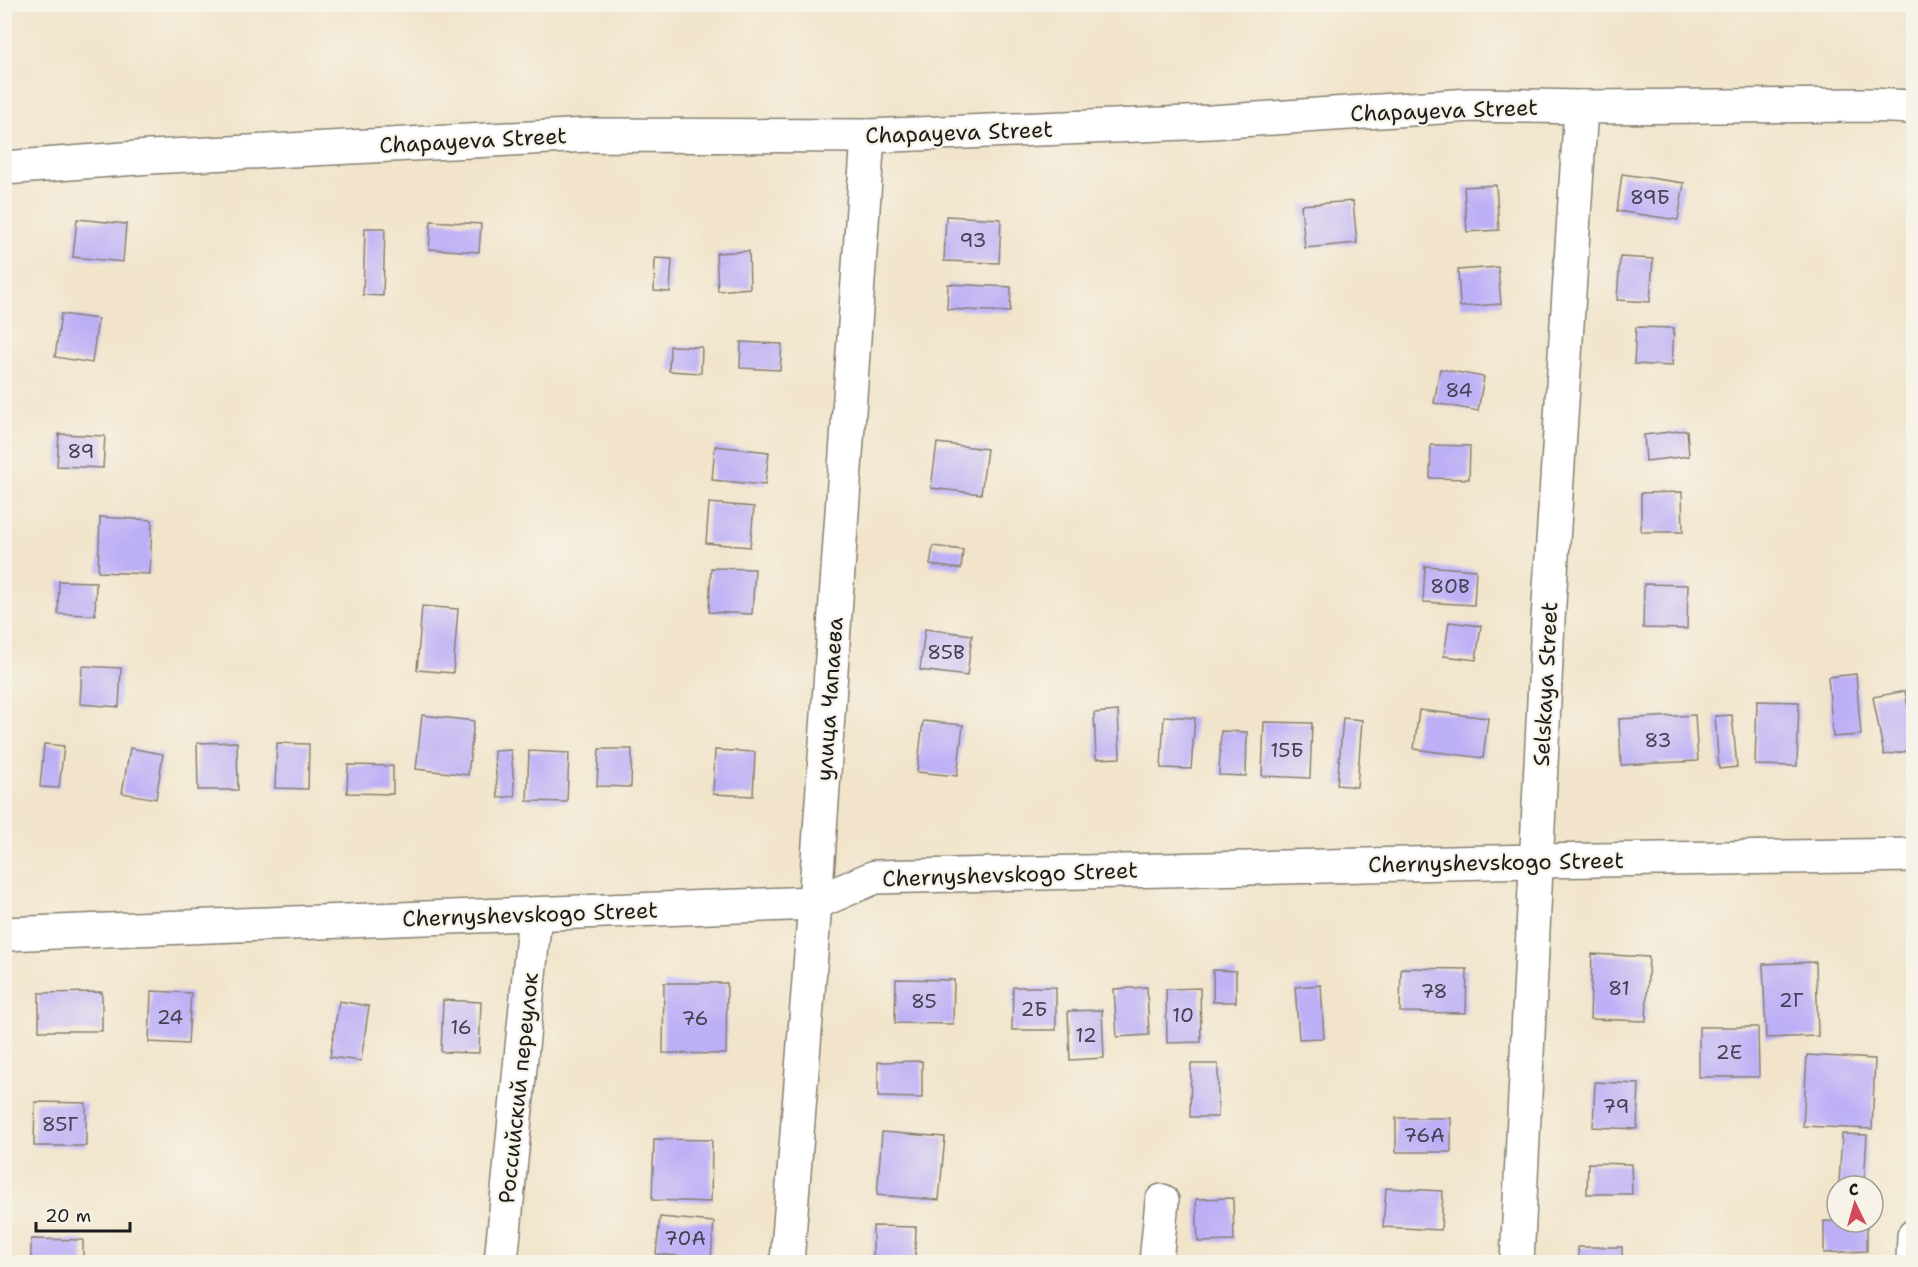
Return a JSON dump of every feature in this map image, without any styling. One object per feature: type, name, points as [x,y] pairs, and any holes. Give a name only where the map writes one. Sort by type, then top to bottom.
[{"type":"street","name":"Chapayeva Street","points":[[4,168],[150,157],[589,135],[868,136],[1210,122],[1471,105],[1914,107]]},
{"type":"street","name":"Selskaya Street","points":[[1517,1263],[1548,620],[1581,107]]},
{"type":"street","name":"улица Чапаева","points":[[787,1263],[815,903],[868,136]]},
{"type":"street","name":"Chernyshevskogo Street","points":[[4,934],[815,903],[875,877],[1535,861],[1914,855]]},
{"type":"street","name":"Российский переулок","points":[[501,1263],[535,914]]},
{"type":"street","points":[[1156,1263],[1162,1201]]},
{"type":"street","points":[[1913,1263],[1914,1236]]},
{"type":"building","points":[[1622,174],[1684,183],[1678,220],[1617,211]]},
{"type":"building","points":[[1496,185],[1499,230],[1467,232],[1464,187]]},
{"type":"building","points":[[1353,201],[1357,243],[1305,248],[1301,205]]},
{"type":"building","points":[[946,216],[1001,219],[999,263],[944,261]]},
{"type":"building","points":[[77,219],[126,224],[123,262],[73,257]]},
{"type":"building","points":[[431,221],[481,224],[479,252],[429,249]]},
{"type":"building","points":[[365,228],[385,228],[383,296],[363,295]]},
{"type":"building","points":[[749,251],[750,288],[718,291],[716,253]]},
{"type":"building","points":[[1620,257],[1653,259],[1650,302],[1617,300]]},
{"type":"building","points":[[655,258],[672,259],[670,292],[654,291]]},
{"type":"building","points":[[1498,267],[1501,304],[1460,307],[1458,270]]},
{"type":"building","points":[[948,284],[1011,287],[1010,312],[947,309]]},
{"type":"building","points":[[61,314],[98,319],[92,363],[55,357]]},
{"type":"building","points":[[1636,327],[1674,328],[1672,366],[1634,364]]},
{"type":"building","points":[[741,342],[782,344],[780,370],[740,368]]},
{"type":"building","points":[[670,346],[702,347],[701,373],[669,371]]},
{"type":"building","points":[[1440,369],[1484,377],[1478,411],[1434,403]]},
{"type":"building","points":[[1687,430],[1689,456],[1646,461],[1644,435]]},
{"type":"building","points":[[59,434],[105,436],[103,468],[57,466]]},
{"type":"building","points":[[937,443],[987,449],[981,494],[931,488]]},
{"type":"building","points":[[1431,445],[1470,446],[1469,479],[1430,478]]},
{"type":"building","points":[[715,446],[769,452],[765,485],[712,480]]},
{"type":"building","points":[[1682,492],[1683,532],[1641,532],[1641,493]]},
{"type":"building","points":[[709,503],[754,507],[750,547],[706,543]]},
{"type":"building","points":[[100,517],[152,520],[150,574],[98,572]]},
{"type":"building","points":[[933,546],[963,550],[961,569],[930,565]]},
{"type":"building","points":[[1425,566],[1476,570],[1474,605],[1423,602]]},
{"type":"building","points":[[711,568],[755,569],[752,614],[709,612]]},
{"type":"building","points":[[59,581],[96,582],[95,615],[58,614]]},
{"type":"building","points":[[1644,584],[1688,585],[1687,629],[1643,628]]},
{"type":"building","points":[[422,606],[458,609],[453,673],[417,670]]},
{"type":"building","points":[[1449,622],[1481,626],[1476,660],[1444,656]]},
{"type":"building","points":[[925,629],[972,635],[967,676],[920,670]]},
{"type":"building","points":[[82,666],[121,668],[119,707],[80,704]]},
{"type":"building","points":[[1856,674],[1861,735],[1833,737],[1828,677]]},
{"type":"building","points":[[1905,691],[1914,738],[1914,750],[1884,755],[1873,697]]},
{"type":"building","points":[[1757,701],[1799,702],[1797,766],[1755,765]]},
{"type":"building","points":[[1419,710],[1488,718],[1483,758],[1414,749]]},
{"type":"building","points":[[1118,711],[1120,758],[1096,759],[1094,713]]},
{"type":"building","points":[[422,715],[474,721],[468,775],[416,769]]},
{"type":"building","points":[[1695,715],[1698,761],[1621,765],[1619,719]]},
{"type":"building","points":[[1732,715],[1737,767],[1719,769],[1715,716]]},
{"type":"building","points":[[1164,716],[1195,718],[1191,769],[1161,768]]},
{"type":"building","points":[[1343,718],[1362,720],[1357,787],[1337,785]]},
{"type":"building","points":[[923,721],[963,725],[957,776],[917,772]]},
{"type":"building","points":[[1264,722],[1312,723],[1310,778],[1262,776]]},
{"type":"building","points":[[1221,731],[1247,732],[1246,776],[1219,775]]},
{"type":"building","points":[[237,742],[238,790],[198,790],[197,743]]},
{"type":"building","points":[[277,743],[309,744],[308,789],[275,788]]},
{"type":"building","points":[[44,744],[64,746],[59,788],[40,787]]},
{"type":"building","points":[[130,748],[163,754],[156,799],[122,793]]},
{"type":"building","points":[[599,749],[632,749],[631,787],[597,786]]},
{"type":"building","points":[[511,750],[515,796],[498,798],[494,751]]},
{"type":"building","points":[[715,750],[755,752],[753,796],[713,794]]},
{"type":"building","points":[[529,751],[569,753],[567,802],[527,801]]},
{"type":"building","points":[[348,765],[393,766],[393,794],[347,793]]},
{"type":"building","points":[[1592,954],[1649,957],[1646,1021],[1590,1019]]},
{"type":"building","points":[[1816,962],[1818,1036],[1766,1038],[1763,964]]},
{"type":"building","points":[[1401,968],[1467,969],[1466,1013],[1400,1012]]},
{"type":"building","points":[[1213,970],[1236,971],[1236,1002],[1213,1002]]},
{"type":"building","points":[[896,979],[954,980],[953,1024],[895,1023]]},
{"type":"building","points":[[664,983],[727,983],[726,1054],[663,1053]]},
{"type":"building","points":[[1321,985],[1324,1038],[1299,1039],[1295,987]]},
{"type":"building","points":[[1013,987],[1056,987],[1056,1030],[1012,1030]]},
{"type":"building","points":[[1147,987],[1149,1035],[1117,1037],[1114,989]]},
{"type":"building","points":[[1200,988],[1201,1042],[1167,1043],[1166,989]]},
{"type":"building","points":[[151,991],[191,993],[188,1044],[149,1042]]},
{"type":"building","points":[[102,992],[102,1031],[39,1031],[39,993]]},
{"type":"building","points":[[443,1000],[481,1002],[479,1053],[441,1052]]},
{"type":"building","points":[[339,1001],[369,1006],[361,1061],[330,1057]]},
{"type":"building","points":[[1102,1010],[1104,1058],[1070,1060],[1068,1011]]},
{"type":"building","points":[[1699,1027],[1758,1027],[1759,1077],[1699,1077]]},
{"type":"building","points":[[1807,1055],[1875,1059],[1872,1129],[1803,1126]]},
{"type":"building","points":[[922,1061],[922,1098],[878,1097],[878,1062]]},
{"type":"building","points":[[1191,1064],[1218,1064],[1218,1117],[1190,1117]]},
{"type":"building","points":[[1595,1082],[1639,1084],[1637,1129],[1593,1127]]},
{"type":"building","points":[[35,1102],[86,1103],[86,1146],[34,1146]]},
{"type":"building","points":[[1396,1118],[1451,1118],[1451,1152],[1396,1152]]},
{"type":"building","points":[[882,1132],[945,1137],[939,1200],[877,1195]]},
{"type":"building","points":[[1842,1134],[1867,1135],[1865,1174],[1840,1174]]},
{"type":"building","points":[[654,1139],[712,1140],[711,1202],[652,1200]]},
{"type":"building","points":[[1588,1163],[1631,1164],[1632,1194],[1587,1194]]},
{"type":"building","points":[[1386,1188],[1443,1191],[1441,1230],[1383,1227]]},
{"type":"building","points":[[1233,1198],[1234,1241],[1198,1242],[1196,1199]]},
{"type":"building","points":[[660,1217],[714,1222],[711,1259],[656,1254]]},
{"type":"building","points":[[1824,1221],[1825,1234],[1867,1234],[1867,1251],[1824,1253]]},
{"type":"building","points":[[873,1226],[916,1227],[915,1259],[873,1258]]},
{"type":"building","points":[[31,1239],[83,1240],[83,1262],[31,1262]]},
{"type":"building","points":[[1578,1247],[1622,1247],[1622,1262],[1579,1262]]}]
